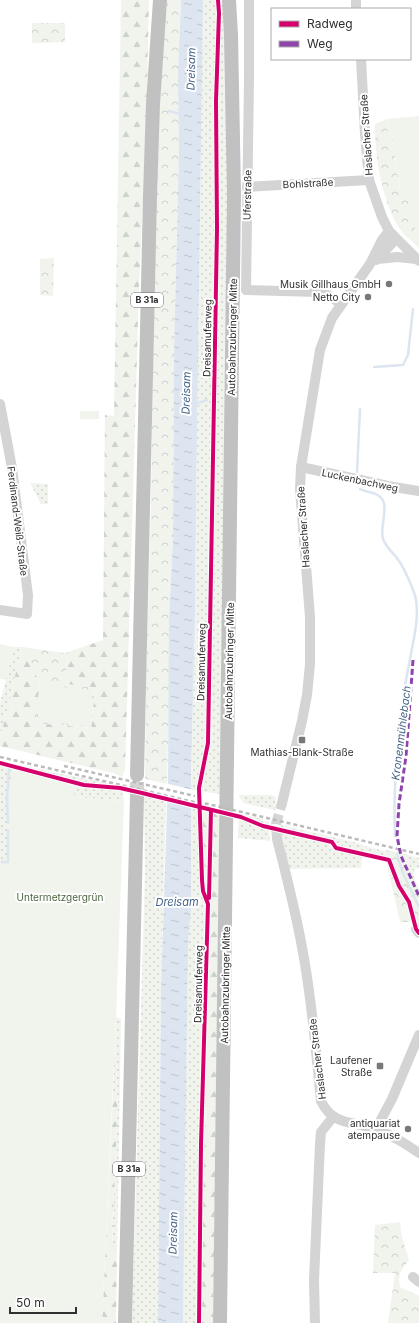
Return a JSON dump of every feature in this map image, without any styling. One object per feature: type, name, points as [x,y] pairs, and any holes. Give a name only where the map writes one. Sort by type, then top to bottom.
[{"type":"highway","name":"B 31a","points":[[137,775],[150,196],[153,104],[160,0]]},
{"type":"highway","name":"Autobahnzubringer Mitte","points":[[220,1323],[234,193],[229,0]]},
{"type":"highway","points":[[231,35],[237,0]]},
{"type":"highway","name":"B 31a","points":[[126,1323],[137,796]]},
{"type":"street","name":"Uferstraße","points":[[249,0],[246,290],[318,292],[328,295],[341,304]]},
{"type":"street","name":"Haslacher Straße","points":[[282,803],[302,721],[307,695],[310,664],[310,617],[300,489],[301,468],[320,350],[332,318],[341,304],[374,261],[396,239],[389,231],[382,217],[369,180],[361,60]]},
{"type":"street","name":"Bohlstraße","points":[[247,187],[369,180]]},
{"type":"street","name":"Haslacher Straße","points":[[374,261],[382,240],[389,231]]},
{"type":"street","points":[[396,239],[418,260]]},
{"type":"street","points":[[374,261],[397,257],[418,260]]},
{"type":"street","name":"Ferdinand-Weiß-Straße","points":[[0,406],[12,468],[28,595],[27,614],[0,610]]},
{"type":"street","name":"Luckenbachweg","points":[[301,468],[419,491]]},
{"type":"street","name":"Haslacher Straße","points":[[277,839],[297,923],[302,952],[311,1007],[321,1101],[325,1110],[333,1117]]},
{"type":"street","points":[[376,1129],[392,1098],[419,1035]]},
{"type":"street","points":[[315,1323],[314,1280],[321,1132],[333,1117],[342,1121],[376,1129],[394,1137],[419,1153]]},
{"type":"green space","points":[[121,0],[149,0],[125,771],[122,777],[113,773],[0,746],[0,739],[22,647],[29,648],[31,666],[40,681],[36,723],[91,728],[95,688],[65,684],[68,652],[103,640],[105,415],[114,416]]},
{"type":"green space","points":[[166,0],[181,0],[178,73],[179,153],[174,351],[173,539],[169,619],[167,784],[145,779],[151,501],[156,136]]},
{"type":"green space","points":[[203,0],[223,0],[228,114],[220,794],[191,790],[195,620]]},
{"type":"green space","points":[[32,23],[65,23],[65,42],[32,43]]},
{"type":"green space","points":[[419,116],[419,186],[401,188],[399,185],[392,135],[388,135],[387,119]]},
{"type":"green space","points":[[387,119],[388,135],[392,135],[400,188],[419,186],[419,248],[403,233],[396,222],[390,210],[381,181],[376,151],[375,124]]},
{"type":"green space","points":[[419,190],[419,233],[416,234],[408,191]]},
{"type":"green space","points":[[54,258],[53,296],[40,295],[40,259]]},
{"type":"green space","points":[[80,411],[99,411],[99,419],[80,419]]},
{"type":"green space","points":[[30,483],[48,484],[48,504],[41,504]]},
{"type":"green space","points":[[0,644],[14,647],[6,680],[0,679]]},
{"type":"green space","points":[[14,647],[22,647],[0,739],[0,703]]},
{"type":"green space","points":[[29,648],[65,653],[68,652],[65,684],[95,688],[91,728],[36,723],[40,681],[31,666]]},
{"type":"green space","points":[[41,685],[93,690],[89,726],[38,721]]},
{"type":"green space","points":[[0,761],[120,786],[119,790],[122,791],[124,801],[74,797],[8,799],[9,863],[0,863]]},
{"type":"green space","name":"Untermetzgergrün","points":[[12,769],[75,784],[74,797],[124,801],[102,1323],[0,1323],[0,863],[9,863],[8,799]]},
{"type":"green space","points":[[239,795],[271,795],[276,797],[275,810],[243,803],[243,800],[240,799]]},
{"type":"green space","points":[[144,796],[166,801],[161,988],[158,1323],[132,1323],[145,871]]},
{"type":"green space","points":[[191,808],[200,810],[203,879],[211,880],[201,1323],[183,1323],[188,948],[191,904]]},
{"type":"green space","points":[[200,810],[219,815],[219,926],[213,1323],[201,1323],[211,880],[203,879]]},
{"type":"green space","points":[[242,814],[269,822],[269,824],[264,823],[263,828],[269,830],[270,841],[238,838],[239,819],[241,819]]},
{"type":"green space","points":[[281,825],[358,843],[384,851],[386,861],[362,856],[361,868],[289,869],[281,833],[289,835],[290,829],[281,827]]},
{"type":"green space","points":[[387,850],[405,854],[419,889],[419,934],[418,922],[400,922],[384,851]]},
{"type":"green space","points":[[405,854],[419,858],[419,869],[415,868],[413,875]]},
{"type":"green space","points":[[116,1017],[121,1019],[117,1254],[112,1246],[118,1095],[113,1093]]},
{"type":"green space","points":[[113,1093],[118,1095],[112,1246],[117,1254],[116,1323],[102,1323]]},
{"type":"green space","points":[[400,1222],[401,1234],[409,1260],[402,1269],[399,1282],[400,1287],[419,1296],[419,1323],[388,1323],[395,1273],[373,1273],[375,1225]]},
{"type":"water","name":"Dreisam","points":[[181,0],[203,0],[195,620],[191,778],[191,904],[188,948],[183,1323],[158,1323],[161,988],[168,777],[169,619],[173,539],[174,351],[179,153],[178,73]]},
{"type":"pier","points":[[165,783],[193,790],[193,808],[164,801]]},
{"type":"waterway","points":[[169,111],[180,114]]},
{"type":"waterway","name":"Kronenmühlebach","points":[[374,367],[403,365],[408,355],[413,309]]},
{"type":"waterway","points":[[195,404],[207,400]]},
{"type":"waterway","name":"Kronenmühlebach","points":[[357,472],[360,409]]},
{"type":"waterway","name":"Kronenmühlebach","points":[[360,489],[377,494],[384,504],[382,528],[383,539],[386,546],[399,561],[406,574],[412,586],[417,607],[416,627],[404,693],[397,750],[395,784],[395,836]]},
{"type":"waterway","points":[[8,823],[7,799],[9,769]]},
{"type":"waterway","points":[[2,862],[8,862],[8,830]]},
{"type":"waterway","name":"Kronenmühlebach","points":[[397,854],[402,871],[419,907]]},
{"type":"tunnel","points":[[137,775],[137,796]]},
{"type":"tunnel","points":[[277,839],[276,824],[282,803]]},
{"type":"railway","points":[[0,757],[419,854]]},
{"type":"railway","points":[[64,766],[195,796]]},
{"type":"marked path","points":[[413,660],[406,756],[399,804],[397,836],[401,856],[419,896]]},
{"type":"cycle path","name":"Dreisamuferweg","points":[[199,1323],[201,1144],[208,904],[203,891],[202,880],[199,788],[208,743],[217,229],[216,101],[219,13],[218,0]]},
{"type":"cycle path","points":[[0,763],[84,785],[120,788],[241,817],[263,826],[332,842],[336,848],[389,860],[399,886],[409,902],[416,929],[419,933]]},
{"type":"cycle path","points":[[209,898],[211,810]]},
{"type":"place","name":"Musik Gillhaus GmbH","points":[[389,284]]},
{"type":"place","name":"Netto City","points":[[368,297]]},
{"type":"place","name":"Mathias-Blank-Straße","points":[[302,740]]},
{"type":"place","name":"Laufener Straße","points":[[380,1066]]},
{"type":"place","name":"antiquariat atempause","points":[[408,1129]]}]
